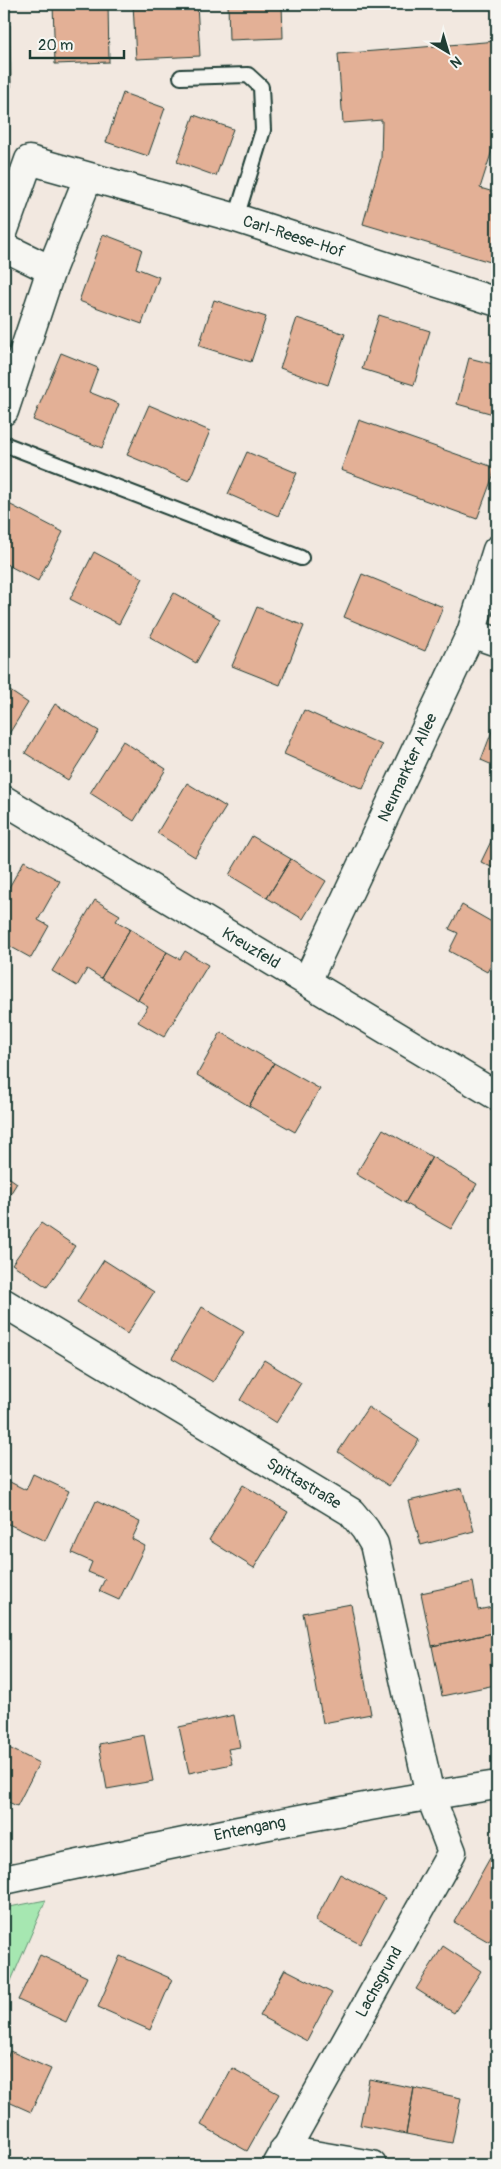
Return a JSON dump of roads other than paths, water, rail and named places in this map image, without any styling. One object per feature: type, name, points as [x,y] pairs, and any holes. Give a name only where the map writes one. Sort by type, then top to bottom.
[{"type":"street","name":"Carl-Reese-Hof","points":[[4,230],[29,160],[236,218],[497,302]]},
{"type":"street","points":[[4,411],[51,270],[88,178]]},
{"type":"street","points":[[4,247],[51,270]]},
{"type":"street","name":"Neumarkter Allee","points":[[307,981],[470,633],[497,550]]},
{"type":"street","points":[[470,633],[497,642]]},
{"type":"street","name":"Kreuzfeld","points":[[4,800],[497,1096]]},
{"type":"street","name":"Spittastraße","points":[[4,1303],[351,1512],[366,1529],[374,1544],[430,1795]]},
{"type":"street","name":"Entengang","points":[[4,1880],[158,1847],[430,1795],[497,1785]]},
{"type":"street","name":"Lachsgrund","points":[[281,2158],[452,1852],[430,1795]]},
{"type":"street","points":[[281,2158],[372,2165]]},
{"type":"lane","points":[[181,77],[248,75],[261,87],[263,130],[236,218]]},
{"type":"lane","points":[[4,444],[301,558]]}]
